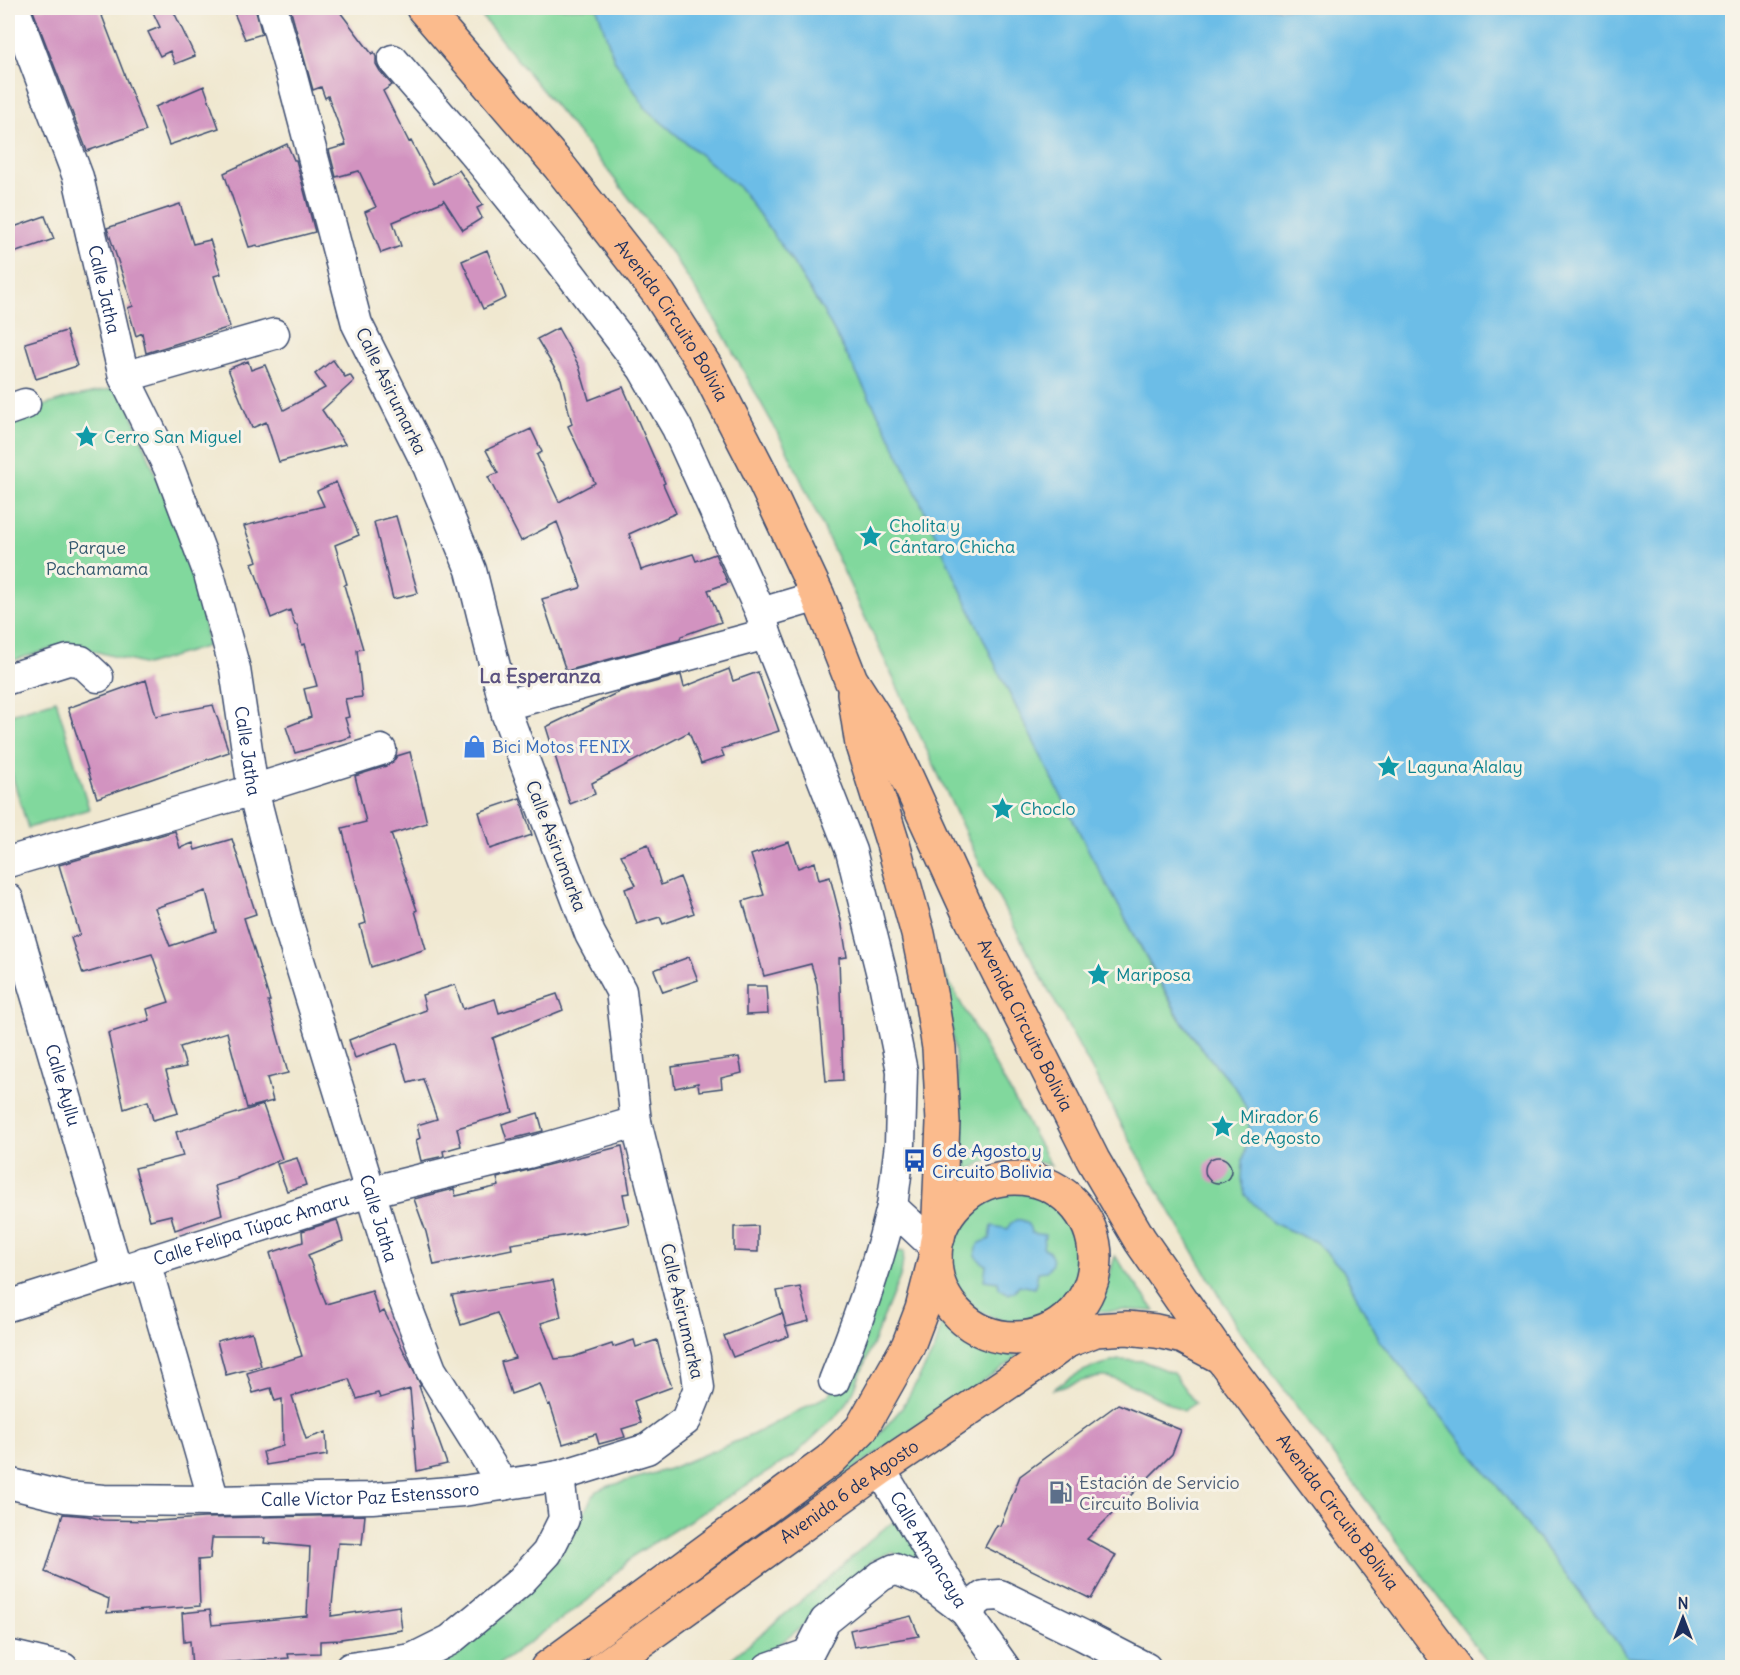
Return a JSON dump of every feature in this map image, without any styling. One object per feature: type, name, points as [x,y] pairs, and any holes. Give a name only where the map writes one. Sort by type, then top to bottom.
[{"type":"main road","name":"Avenida Circuito Bolivia","points":[[423,8],[559,166],[659,294],[707,369],[759,470],[818,596],[851,680],[890,741],[972,920],[1093,1160],[1140,1240],[1221,1357],[1455,1668]]},
{"type":"main road","name":"Avenida Circuito Bolivia","points":[[851,680],[862,745],[918,934],[932,998],[939,1048],[943,1122],[936,1248]]},
{"type":"main road","points":[[1033,1335],[1067,1341],[1079,1306],[1090,1286],[1093,1275],[1098,1206],[1093,1160]]},
{"type":"main road","points":[[1079,1306],[1059,1324],[1046,1331],[1020,1337],[994,1335],[966,1320],[952,1307],[936,1271],[936,1248],[942,1226],[954,1206],[982,1185],[994,1181],[1018,1178],[1036,1181],[1098,1206],[1140,1240]]},
{"type":"main road","points":[[1054,1188],[1075,1204],[1083,1215],[1089,1227],[1095,1253]]},
{"type":"main road","name":"Avenida 6 de Agosto","points":[[547,1668],[830,1460],[861,1429],[908,1346],[922,1309],[936,1248]]},
{"type":"main road","name":"Avenida Circuito Bolivia","points":[[1067,1341],[1096,1330],[1127,1328],[1156,1331],[1183,1337],[1221,1357]]},
{"type":"main road","name":"Avenida 6 de Agosto","points":[[603,1668],[880,1469],[1067,1341]]},
{"type":"street","name":"Calle Jatha","points":[[14,8],[78,177],[124,377],[169,468],[209,574],[235,669],[253,790],[286,918],[401,1292],[431,1370],[503,1485]]},
{"type":"street","name":"Calle Asirumarka","points":[[272,8],[357,324],[428,466],[471,570],[505,705],[526,767],[590,934],[621,991],[636,1122],[695,1358],[699,1388]]},
{"type":"street","points":[[393,60],[477,157],[643,369],[677,428],[763,623],[851,852],[884,983],[902,1071],[900,1144],[892,1207],[884,1241],[850,1342],[834,1381]]},
{"type":"street","points":[[124,377],[274,334]]},
{"type":"street","points":[[505,705],[763,623],[818,596]]},
{"type":"street","points":[[8,679],[68,660],[81,661],[98,678]]},
{"type":"street","points":[[8,862],[381,750]]},
{"type":"street","name":"Calle Ayllu","points":[[8,898],[131,1267],[214,1501]]},
{"type":"street","name":"Calle Felipa Túpac Amaru","points":[[8,1306],[369,1192],[528,1153],[636,1122]]},
{"type":"street","points":[[892,1207],[936,1248]]},
{"type":"street","name":"Calle Víctor Paz Estenssoro","points":[[8,1483],[65,1497],[104,1500],[214,1501],[372,1498],[463,1491],[559,1476],[647,1449],[687,1420],[699,1388]]},
{"type":"street","name":"Calle Amancaya","points":[[880,1469],[965,1611],[984,1596],[1000,1595],[1146,1668]]},
{"type":"street","points":[[350,1668],[418,1663],[450,1640],[520,1582],[547,1553],[564,1519],[559,1476]]},
{"type":"street","points":[[768,1668],[810,1661],[825,1621],[880,1576],[895,1569],[925,1581],[965,1611],[1005,1668]]},
{"type":"street","points":[[8,1655],[63,1668]]},
{"type":"green space","points":[[475,8],[597,8],[614,59],[647,110],[741,189],[788,255],[823,311],[889,434],[1002,679],[1091,855],[1179,1018],[1238,1091],[1246,1108],[1250,1131],[1243,1160],[1273,1223],[1316,1242],[1343,1270],[1379,1339],[1491,1478],[1627,1656],[1725,1664],[1727,1667],[1491,1667],[1238,1328],[1150,1177],[979,862],[787,450],[717,323],[673,255],[606,168]]},
{"type":"green space","name":"Parque Pachamama","points":[[114,388],[125,397],[196,576],[208,646],[146,665],[68,644],[8,662],[8,417],[68,398]]},
{"type":"green space","points":[[56,700],[89,809],[28,828],[8,762],[8,715]]},
{"type":"green space","points":[[943,971],[1051,1166],[1025,1159],[1002,1157],[980,1164],[958,1180],[960,1113]]},
{"type":"green space","points":[[1015,1193],[1039,1198],[1060,1212],[1074,1233],[1079,1257],[1074,1281],[1060,1302],[1039,1316],[1015,1321],[991,1316],[970,1302],[956,1281],[951,1257],[956,1233],[970,1212],[991,1198]]},
{"type":"green space","points":[[891,1250],[904,1252],[901,1274],[854,1390],[844,1408],[795,1455],[634,1555],[588,1600],[495,1667],[436,1668],[510,1610],[558,1558],[596,1491],[669,1469],[752,1435],[827,1396],[842,1380]]},
{"type":"green space","points":[[1115,1256],[1155,1311],[1091,1312],[1109,1277]]},
{"type":"green space","points":[[943,1318],[966,1341],[1018,1356],[808,1500],[866,1449],[902,1408],[935,1349]]},
{"type":"green space","points":[[1119,1360],[1143,1361],[1173,1373],[1195,1403],[1183,1411],[1131,1385],[1102,1377],[1083,1380],[1052,1390],[1084,1371]]},
{"type":"green space","points":[[898,1518],[943,1577],[892,1552],[874,1559],[800,1628],[751,1667],[720,1668],[818,1587]]},
{"type":"water","name":"Laguna Alalay","points":[[597,8],[1732,8],[1732,1667],[1727,1667],[1725,1664],[1627,1656],[1491,1478],[1379,1339],[1343,1270],[1316,1242],[1273,1223],[1245,1195],[1242,1180],[1243,1160],[1250,1131],[1246,1108],[1238,1091],[1203,1050],[1180,1018],[1091,855],[1002,679],[889,434],[823,311],[788,255],[741,189],[647,110],[614,59]]},
{"type":"water","points":[[1016,1220],[1026,1223],[1031,1233],[1045,1235],[1043,1248],[1050,1253],[1052,1262],[1046,1271],[1038,1272],[1035,1288],[1019,1285],[1009,1294],[999,1288],[998,1282],[984,1280],[986,1265],[978,1258],[976,1250],[980,1243],[990,1239],[992,1226],[1008,1229],[1010,1224]]},
{"type":"building","points":[[32,8],[99,8],[146,131],[87,151]]},
{"type":"building","points":[[151,8],[172,8],[195,56],[175,64],[170,51],[160,56],[148,32],[160,27]]},
{"type":"building","points":[[232,8],[255,8],[262,34],[245,39]]},
{"type":"building","points":[[290,8],[337,8],[372,54],[374,52],[376,64],[392,85],[383,91],[434,184],[459,170],[483,205],[477,208],[482,218],[463,230],[443,199],[444,201],[393,222],[401,246],[381,253],[365,212],[376,207],[359,171],[336,177],[329,150],[346,145],[328,96],[325,98],[321,87],[313,90]]},
{"type":"building","points":[[204,86],[219,128],[169,145],[155,107]]},
{"type":"building","points":[[287,144],[296,160],[315,232],[258,247],[257,245],[249,247],[224,173]]},
{"type":"building","points":[[180,204],[193,244],[210,240],[221,274],[214,276],[230,327],[146,353],[142,333],[136,336],[128,308],[133,306],[107,228]]},
{"type":"building","points":[[45,216],[54,239],[8,255],[8,229]]},
{"type":"building","points":[[487,250],[506,298],[483,309],[462,261]]},
{"type":"building","points":[[558,328],[579,366],[589,400],[623,387],[676,513],[629,534],[641,570],[693,554],[696,561],[715,554],[728,583],[708,590],[721,622],[681,636],[680,640],[566,671],[542,599],[580,588],[571,557],[557,522],[521,541],[488,477],[498,473],[486,450],[531,429],[542,452],[537,455],[559,502],[595,483],[568,426],[572,424],[561,379],[537,339]]},
{"type":"building","points":[[66,331],[77,366],[36,379],[25,343]]},
{"type":"building","points":[[333,360],[345,377],[350,375],[354,381],[322,410],[345,444],[279,462],[266,422],[252,428],[228,369],[248,361],[251,370],[265,365],[284,410],[325,388],[315,374]]},
{"type":"building","points":[[336,482],[359,535],[335,545],[363,649],[357,650],[362,697],[345,699],[349,717],[345,718],[351,737],[295,753],[286,727],[311,717],[304,689],[317,686],[305,644],[302,645],[290,610],[271,618],[252,563],[257,561],[244,526],[324,506],[317,491]]},
{"type":"building","points":[[396,516],[418,593],[393,599],[374,522]]},
{"type":"building","points":[[729,669],[733,681],[758,672],[779,731],[721,749],[724,756],[701,764],[689,732],[592,783],[595,794],[570,804],[546,727],[621,691],[681,675],[684,687]]},
{"type":"building","points":[[146,680],[156,716],[213,705],[229,752],[97,798],[68,708]]},
{"type":"building","points":[[410,752],[427,823],[391,834],[417,910],[415,911],[426,949],[371,967],[360,925],[366,923],[342,828],[366,822],[355,776],[386,766],[397,756]]},
{"type":"building","points":[[520,798],[532,835],[490,849],[479,812]]},
{"type":"building","points":[[175,831],[180,848],[193,843],[195,850],[232,839],[256,914],[244,918],[270,1001],[268,1001],[288,1073],[267,1078],[273,1101],[247,1108],[227,1032],[180,1047],[186,1067],[166,1071],[178,1113],[153,1120],[148,1101],[124,1109],[108,1033],[150,1020],[147,1009],[169,1002],[152,954],[83,974],[71,938],[80,935],[59,865]],"holes":[[[206,891],[216,931],[170,946],[155,908]]]},
{"type":"building","points":[[789,842],[798,868],[815,862],[819,880],[830,877],[841,920],[847,957],[839,958],[843,1080],[826,1081],[817,984],[811,964],[764,976],[743,901],[764,895],[751,855]]},
{"type":"building","points":[[648,844],[661,885],[680,877],[694,913],[663,924],[660,917],[637,924],[625,889],[636,885],[621,855]]},
{"type":"building","points":[[689,957],[698,980],[663,992],[654,970]]},
{"type":"building","points":[[455,985],[463,1009],[495,999],[499,1013],[557,994],[563,1010],[493,1038],[513,1112],[457,1128],[461,1146],[443,1151],[444,1156],[421,1161],[416,1140],[420,1138],[417,1125],[437,1119],[423,1079],[408,1083],[397,1043],[355,1058],[349,1040],[426,1010],[422,995]]},
{"type":"building","points":[[746,986],[766,986],[768,1014],[746,1015]]},
{"type":"building","points":[[739,1057],[742,1073],[721,1078],[722,1088],[699,1091],[698,1083],[675,1088],[672,1067]]},
{"type":"building","points":[[263,1105],[282,1159],[238,1179],[215,1186],[222,1214],[175,1230],[171,1215],[150,1220],[135,1168],[183,1156],[176,1132]]},
{"type":"building","points":[[538,1113],[543,1131],[507,1140],[502,1124]]},
{"type":"building","points":[[622,1146],[630,1193],[623,1194],[629,1224],[582,1234],[511,1244],[512,1249],[434,1265],[426,1232],[414,1199],[454,1189],[456,1196],[499,1186],[497,1178]]},
{"type":"building","points":[[1218,1157],[1227,1161],[1231,1170],[1227,1179],[1218,1183],[1209,1179],[1205,1170],[1209,1161]]},
{"type":"building","points":[[297,1158],[306,1185],[287,1191],[277,1164]]},
{"type":"building","points":[[337,1220],[343,1241],[308,1255],[326,1304],[372,1291],[379,1314],[384,1311],[421,1386],[419,1386],[447,1464],[417,1471],[410,1389],[380,1398],[378,1393],[357,1399],[349,1379],[292,1396],[306,1439],[326,1432],[327,1455],[266,1465],[263,1452],[283,1446],[282,1399],[275,1401],[271,1388],[253,1393],[247,1373],[302,1356],[270,1253],[303,1242],[302,1231]]},
{"type":"building","points":[[758,1226],[758,1252],[734,1251],[734,1227]]},
{"type":"building","points":[[553,1280],[561,1317],[541,1323],[555,1359],[573,1357],[612,1344],[613,1347],[634,1340],[636,1347],[657,1340],[672,1387],[634,1401],[641,1423],[622,1429],[625,1437],[599,1444],[596,1434],[563,1444],[550,1404],[548,1405],[540,1384],[511,1394],[501,1362],[515,1358],[497,1313],[461,1325],[452,1295]]},
{"type":"building","points":[[800,1287],[809,1321],[786,1327],[777,1291]]},
{"type":"building","points":[[782,1313],[789,1336],[733,1357],[724,1336]]},
{"type":"building","points":[[252,1332],[261,1366],[226,1375],[217,1341]]},
{"type":"building","points":[[1118,1404],[1181,1430],[1172,1454],[1087,1539],[1116,1555],[1091,1599],[985,1547],[997,1525],[1000,1526],[1020,1476]]},
{"type":"building","points":[[63,1514],[103,1520],[156,1521],[365,1515],[362,1544],[338,1543],[331,1616],[399,1606],[402,1630],[341,1640],[320,1641],[320,1653],[288,1654],[289,1658],[217,1663],[217,1668],[192,1668],[190,1641],[184,1642],[182,1613],[210,1610],[212,1625],[307,1616],[310,1547],[264,1543],[265,1538],[212,1538],[210,1559],[198,1560],[200,1606],[107,1613],[109,1599],[45,1572]]},
{"type":"building","points":[[911,1616],[919,1636],[854,1647],[850,1630]]},
{"type":"place","name":"Cerro San Miguel","points":[[86,437]]},
{"type":"place","name":"Cholita y Cántaro Chicha","points":[[871,536]]},
{"type":"place","name":"Bici Motos FENIX","points":[[474,747]]},
{"type":"place","name":"Laguna Alalay","points":[[1389,767]]},
{"type":"place","name":"Choclo","points":[[1002,809]]},
{"type":"place","name":"Mariposa","points":[[1098,975]]},
{"type":"place","name":"Mirador 6 de Agosto","points":[[1222,1127]]},
{"type":"place","name":"6 de Agosto y Circuito Bolivia","points":[[914,1161]]},
{"type":"place","name":"Estación de Servicio Circuito Bolivia","points":[[1061,1493]]},
{"type":"district","name":"La Esperanza","points":[[540,676]]}]
